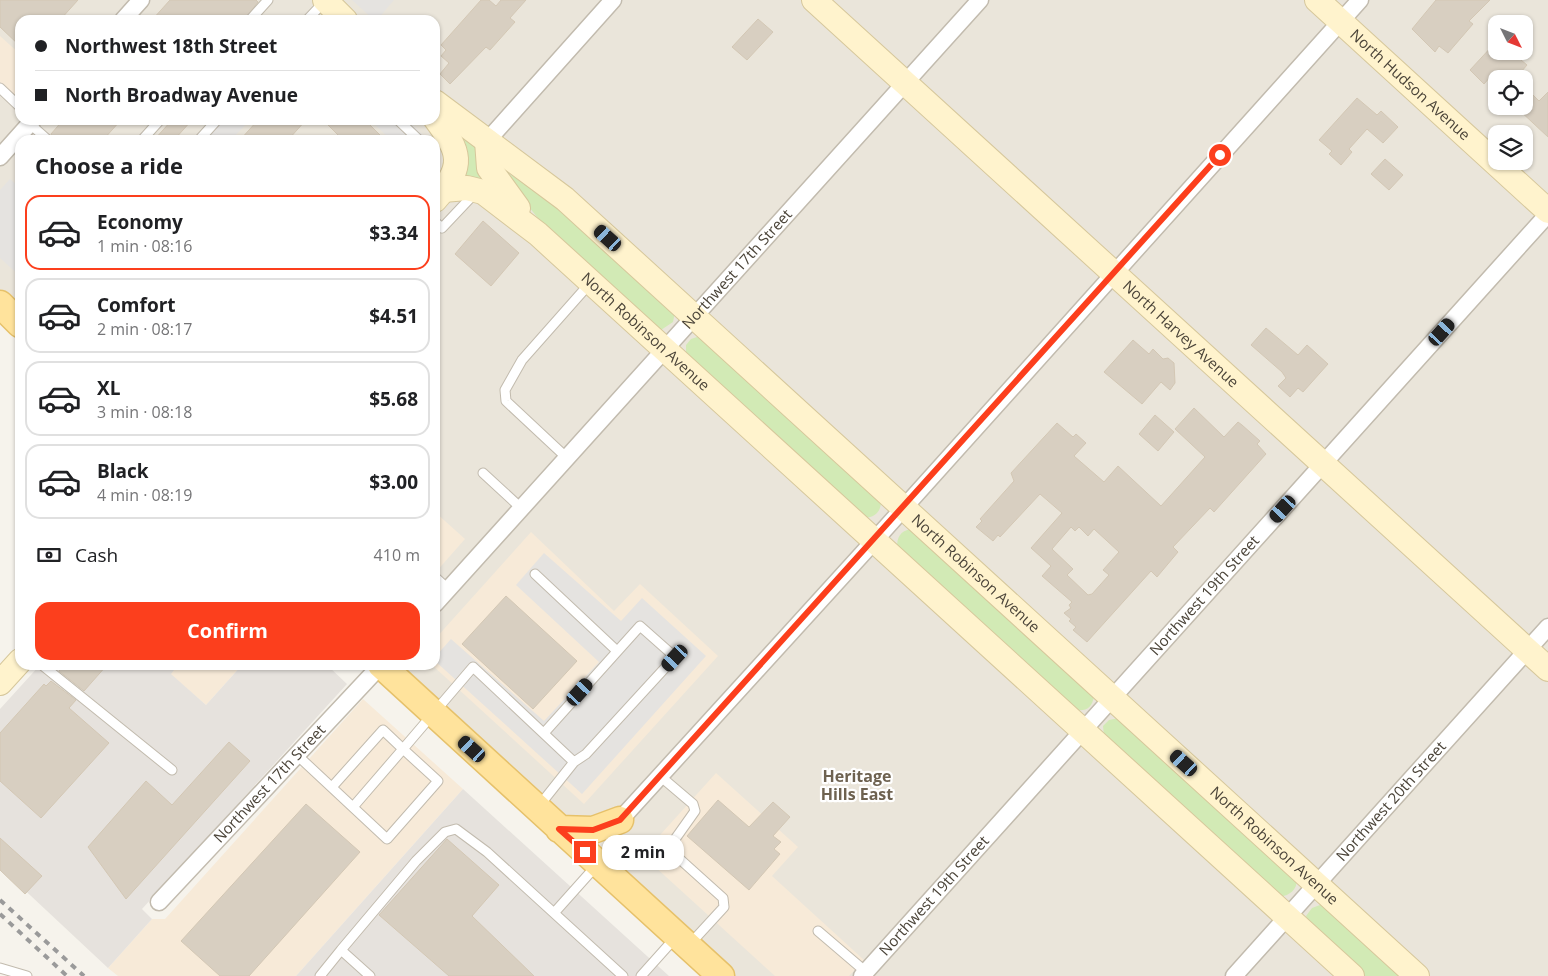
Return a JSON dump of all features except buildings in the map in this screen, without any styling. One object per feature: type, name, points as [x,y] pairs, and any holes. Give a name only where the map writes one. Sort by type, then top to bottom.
[{"type":"main road","points":[[0,304],[15,319]]},
{"type":"main road","points":[[386,670],[432,714],[683,941],[717,975]]},
{"type":"main road","points":[[559,829],[593,830],[620,820]]},
{"type":"street","points":[[129,15],[141,0]]},
{"type":"street","points":[[325,0],[340,15]]},
{"type":"street","points":[[538,234],[492,173],[488,158],[487,141],[613,0]]},
{"type":"street","name":"North Harvey Avenue","points":[[814,0],[1548,669]]},
{"type":"street","name":"Northwest 17th Street","points":[[440,598],[980,0]]},
{"type":"street","name":"North Hudson Avenue","points":[[1317,0],[1548,212]]},
{"type":"street","points":[[620,820],[1360,0]]},
{"type":"street","name":"North Robinson Avenue","points":[[440,106],[564,199],[1417,976]]},
{"type":"street","points":[[20,135],[29,125]]},
{"type":"street","points":[[440,125],[453,144],[457,158],[451,177],[440,194]]},
{"type":"street","points":[[0,157],[15,141]]},
{"type":"street","points":[[440,195],[467,188],[478,190],[538,234]]},
{"type":"street","name":"Northwest 19th Street","points":[[864,974],[1113,699],[1548,212]]},
{"type":"street","name":"North Robinson Avenue","points":[[538,234],[1352,976]]},
{"type":"street","name":"Northwest 20th Street","points":[[1234,976],[1548,627]]},
{"type":"street","points":[[0,683],[15,666]]},
{"type":"street","name":"Northwest 17th Street","points":[[159,902],[376,670]]},
{"type":"lane","points":[[254,15],[268,0]]},
{"type":"lane","points":[[312,15],[325,0]]},
{"type":"lane","points":[[0,88],[15,102]]},
{"type":"lane","points":[[35,125],[44,135]]},
{"type":"lane","points":[[146,135],[156,125]]},
{"type":"lane","points":[[204,135],[212,125]]},
{"type":"lane","points":[[403,125],[414,135]]},
{"type":"lane","points":[[440,226],[442,228],[478,190]]},
{"type":"lane","points":[[567,458],[506,401],[505,390],[522,360],[591,282]]},
{"type":"lane","points":[[483,473],[521,508]]},
{"type":"lane","points":[[535,574],[618,651]]},
{"type":"lane","points":[[440,582],[448,589]]},
{"type":"lane","points":[[537,808],[574,762],[586,754],[675,658],[640,626],[544,734]]},
{"type":"lane","points":[[353,807],[473,667],[574,762]]},
{"type":"lane","points":[[48,670],[172,770]]},
{"type":"lane","points":[[297,754],[387,839],[438,781],[384,730],[332,787]]},
{"type":"lane","points":[[641,976],[724,907],[723,898],[673,853],[673,842],[695,811],[693,804],[660,776]]},
{"type":"lane","points":[[320,976],[416,861],[444,832],[456,830],[487,852],[623,976]]},
{"type":"lane","points":[[554,913],[598,864]]},
{"type":"lane","points":[[818,931],[864,974]]},
{"type":"lane","points":[[341,950],[370,976]]},
{"type":"lane","points":[[0,968],[27,976]]},
{"type":"shaded area","points":[[0,0],[1548,0],[1548,976],[722,976],[396,670],[440,670],[440,135],[15,135],[15,312],[0,298]]},
{"type":"shaded area","points":[[352,0],[394,0],[381,15],[368,15]]},
{"type":"shaded area","points":[[0,36],[15,50],[15,96],[0,82]]},
{"type":"shaded area","points":[[219,125],[245,125],[236,135],[210,135]]},
{"type":"shaded area","points":[[375,125],[413,125],[423,135],[386,135]]},
{"type":"shaded area","points":[[10,179],[15,184],[15,272],[0,258],[0,190]]},
{"type":"shaded area","points":[[440,516],[465,539],[440,567]]},
{"type":"shaded area","points":[[531,532],[614,611],[640,584],[718,656],[584,804],[437,670],[440,670],[440,633]]},
{"type":"shaded area","points":[[544,553],[621,621],[642,598],[706,656],[582,794],[440,666],[440,651],[451,639],[544,721],[599,662],[516,585]]},
{"type":"shaded area","points":[[35,670],[174,670],[171,674],[206,705],[238,670],[332,670],[347,684],[142,909],[152,919],[108,968],[0,867],[0,709]]},
{"type":"shaded area","points":[[174,670],[238,670],[206,705],[170,674]]},
{"type":"shaded area","points":[[363,699],[463,789],[296,976],[118,976],[108,968],[152,919],[165,919]]},
{"type":"shaded area","points":[[716,773],[798,847],[772,876],[864,960],[849,976],[775,976],[642,855]]},
{"type":"shaded area","points":[[463,789],[669,976],[296,976]]},
{"type":"green space","points":[[452,124],[477,149],[492,184],[464,177]]},
{"type":"green space","points":[[508,173],[568,213],[675,312],[673,322],[661,330],[655,329],[549,232],[505,177],[505,174]]},
{"type":"green space","points":[[697,337],[704,338],[881,501],[877,513],[865,518],[686,355],[686,345],[691,339]]},
{"type":"green space","points":[[911,529],[1094,696],[1087,709],[1071,709],[897,548],[900,535],[904,531]]},
{"type":"green space","points":[[1119,718],[1297,879],[1296,886],[1292,891],[1280,897],[1104,736],[1103,726],[1109,720]]},
{"type":"green space","points":[[1324,905],[1404,976],[1364,976],[1312,929],[1306,916],[1312,908]]},
{"type":"railway","points":[[0,900],[84,976]]},
{"type":"railway","points":[[0,914],[67,976]]},
{"type":"district","name":"Heritage Hills East","points":[[857,785]]},
{"type":"route","points":[[585,852],[559,829],[593,830],[620,820],[1220,155]]}]
